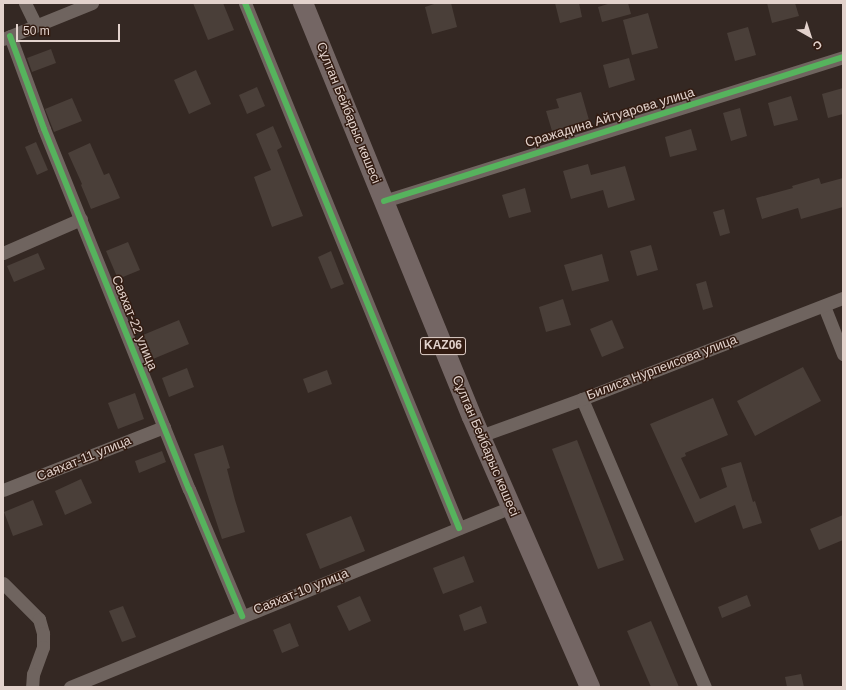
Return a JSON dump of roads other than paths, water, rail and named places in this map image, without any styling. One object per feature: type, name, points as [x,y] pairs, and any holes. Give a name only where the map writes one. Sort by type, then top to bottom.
[{"type":"main road","name":"Сұлтан Бейбарыс көшесі","points":[[303,3],[480,436],[590,687]]},
{"type":"street","points":[[25,3],[36,26]]},
{"type":"street","points":[[7,38],[92,3]]},
{"type":"street","points":[[245,3],[459,528]]},
{"type":"street","name":"Саяхат-22 улица","points":[[7,38],[242,616]]},
{"type":"street","name":"Сражадина Айтуарова улица","points":[[384,201],[843,57]]},
{"type":"street","points":[[3,253],[81,219]]},
{"type":"street","name":"Билиса Нурпеисова улица","points":[[480,436],[582,399],[843,298]]},
{"type":"street","points":[[824,306],[843,354]]},
{"type":"street","points":[[582,399],[705,687]]},
{"type":"street","name":"Саяхат-11 улица","points":[[3,490],[164,427]]},
{"type":"street","name":"Саяхат-10 улица","points":[[70,687],[511,507]]},
{"type":"street","points":[[3,583],[31,610],[39,620],[41,626],[43,647],[33,674],[32,687]]}]
